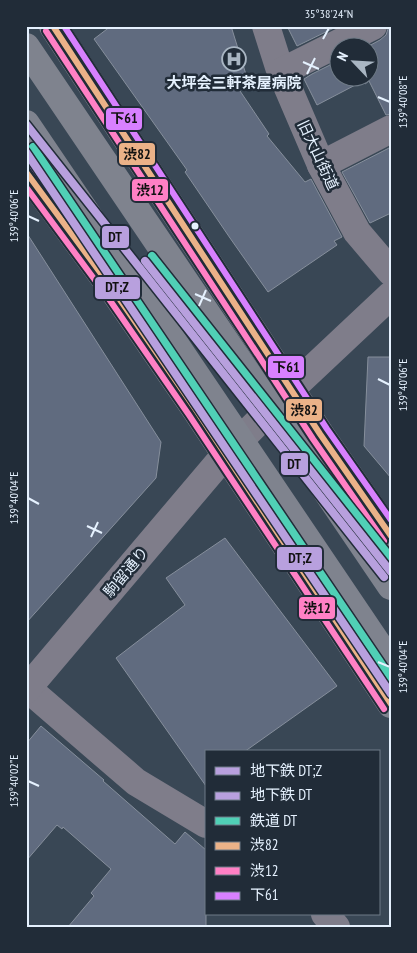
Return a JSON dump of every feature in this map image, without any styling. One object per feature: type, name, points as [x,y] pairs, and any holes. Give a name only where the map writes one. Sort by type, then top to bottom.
[{"type":"highway","points":[[53,26],[320,434],[391,536]]},
{"type":"highway","points":[[26,47],[391,586]]},
{"type":"highway","points":[[26,124],[391,664]]},
{"type":"highway","points":[[26,172],[121,302],[196,410],[391,704]]},
{"type":"street","name":"旧大山街道","points":[[266,26],[278,67],[321,165],[357,232],[391,272]]},
{"type":"street","points":[[281,72],[373,26]]},
{"type":"street","points":[[321,165],[391,129]]},
{"type":"street","name":"駒留通り","points":[[27,689],[225,455],[291,389],[391,295]]},
{"type":"street","points":[[27,689],[136,782],[205,823]]},
{"type":"street","points":[[327,916],[336,927]]},
{"type":"building","points":[[111,26],[231,26],[248,81],[238,88],[269,134],[267,136],[305,182],[311,179],[342,237],[334,241],[337,245],[268,292],[185,172],[187,170],[94,39]]},
{"type":"building","points":[[287,26],[338,26],[297,46]]},
{"type":"building","points":[[389,26],[391,26],[391,114],[386,115],[372,88],[380,88],[380,40],[386,35]]},
{"type":"building","points":[[330,65],[330,88],[350,88],[317,105],[304,79]]},
{"type":"building","points":[[391,147],[391,213],[370,223],[342,172]]},
{"type":"building","points":[[26,232],[161,442],[156,478],[26,623]]},
{"type":"building","points":[[368,357],[391,357],[391,478],[364,446]]},
{"type":"building","points":[[225,538],[337,686],[247,750],[205,750],[205,785],[116,658],[185,605],[166,578]]},
{"type":"building","points":[[41,726],[175,844],[185,832],[205,849],[206,927],[68,927],[94,896],[91,893],[111,869],[63,827],[62,829],[57,825],[26,861],[26,744]]},
{"type":"metro line","name":"DT","points":[[26,124],[384,577]]},
{"type":"metro line","name":"DT;Z","points":[[26,152],[391,694]]},
{"type":"metro line","name":"DT;Z","points":[[145,261],[391,572]]},
{"type":"rail line","name":"DT","points":[[33,147],[391,678]]},
{"type":"rail line","name":"DT","points":[[152,256],[391,558]]},
{"type":"transit line","name":"渋82","points":[[53,26],[320,434],[391,536]]},
{"type":"transit line","name":"下61","points":[[64,26],[327,429],[391,520]]},
{"type":"transit line","name":"渋12","points":[[46,31],[313,439],[384,541]]},
{"type":"transit line","name":"下61","points":[[33,167],[123,289],[203,405],[391,688]]},
{"type":"transit line","name":"渋82","points":[[26,172],[116,294],[196,410],[391,704]]},
{"type":"transit line","name":"渋12","points":[[26,187],[109,299],[189,415],[384,709]]},
{"type":"place","name":"大坪会三軒茶屋病院","points":[[234,59]]}]
